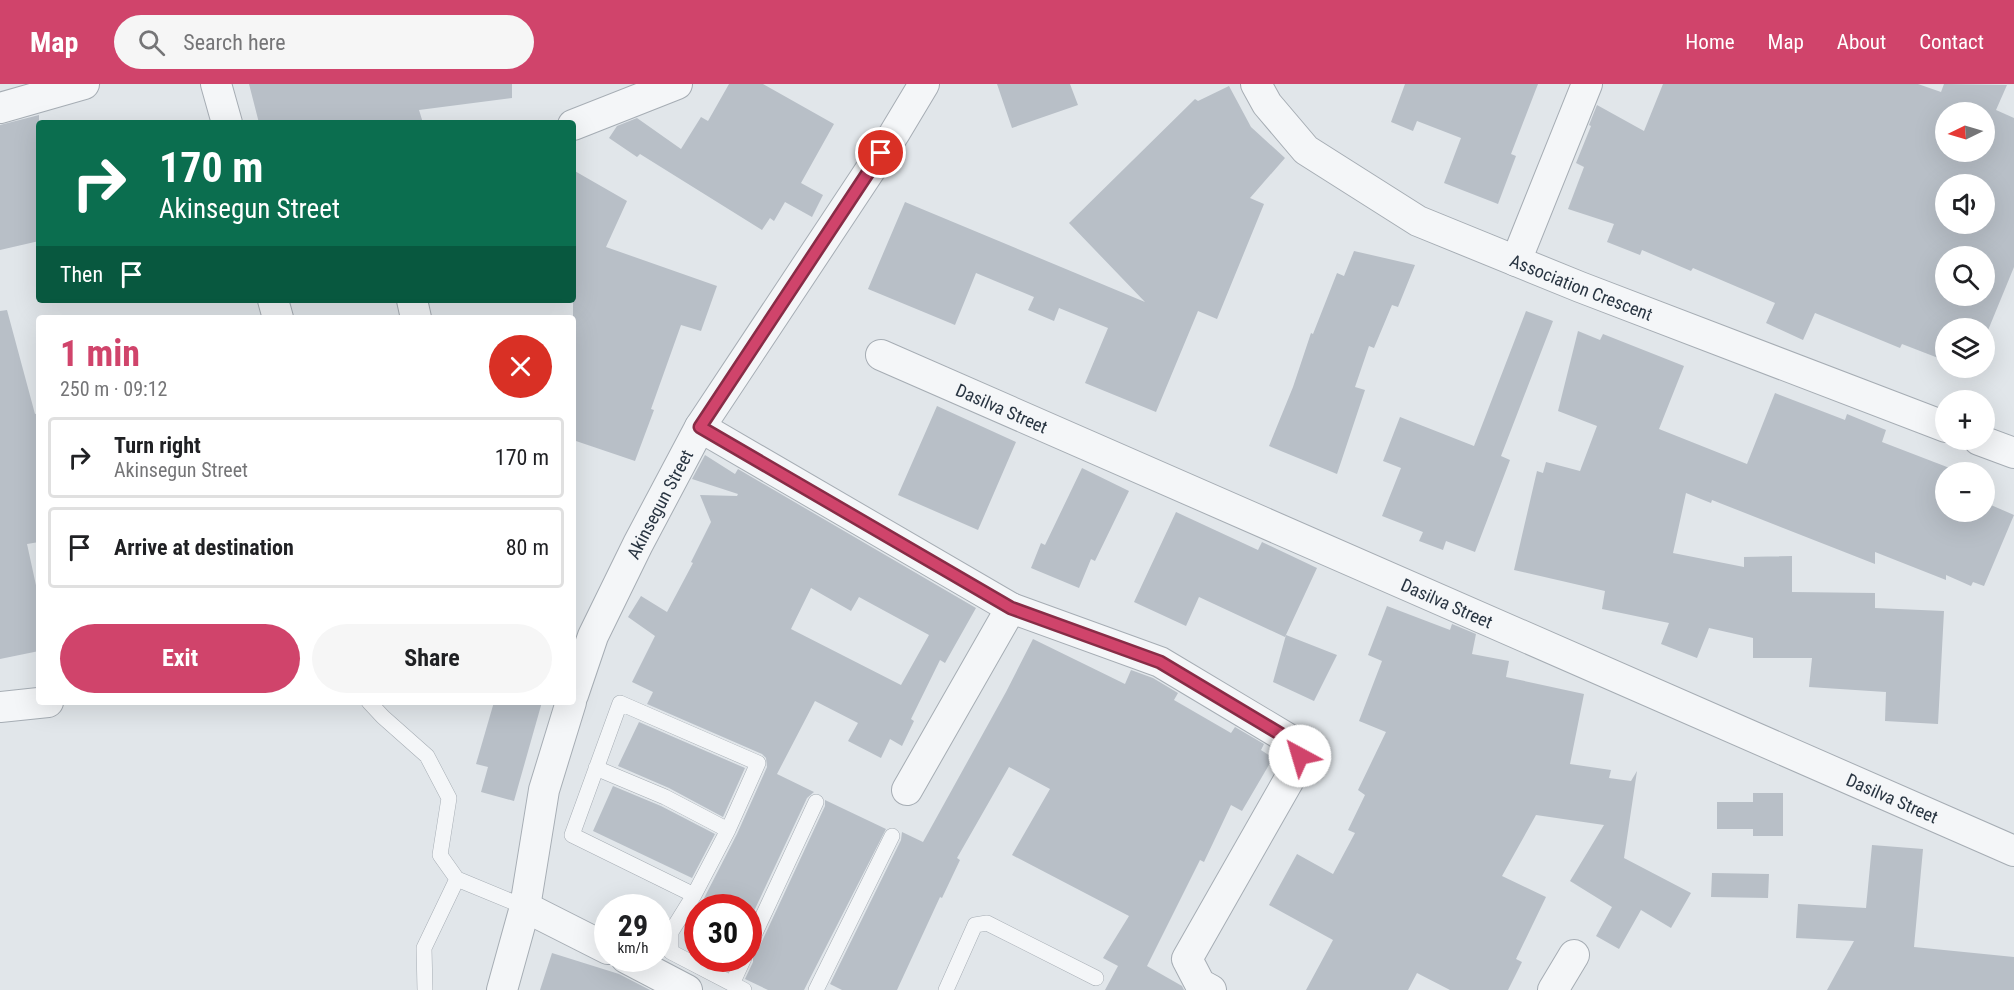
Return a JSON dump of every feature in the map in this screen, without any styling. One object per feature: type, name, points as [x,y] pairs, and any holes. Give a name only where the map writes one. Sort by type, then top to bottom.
[{"type":"street","points":[[0,108],[84,84]]},
{"type":"street","points":[[216,84],[225,120]]},
{"type":"street","points":[[576,123],[677,84]]},
{"type":"street","name":"Akinsegun Street","points":[[576,677],[583,636],[638,544],[700,427],[894,134],[924,84]]},
{"type":"street","name":"Association Crescent","points":[[1256,84],[1267,104],[1306,150],[1418,221],[1935,423]]},
{"type":"street","points":[[1516,261],[1587,84]]},
{"type":"street","name":"Dasilva Street","points":[[881,355],[2014,851]]},
{"type":"street","points":[[700,427],[1011,608],[1160,662],[1297,744],[1300,756],[1290,778],[1187,959],[1200,984],[1211,990]]},
{"type":"street","points":[[1995,446],[2014,453]]},
{"type":"street","points":[[907,790],[1011,608]]},
{"type":"street","points":[[0,707],[36,703]]},
{"type":"street","points":[[502,990],[525,907],[544,790],[570,705]]},
{"type":"street","points":[[525,907],[594,942]]},
{"type":"street","points":[[1553,990],[1574,955]]},
{"type":"street","points":[[653,972],[687,990]]},
{"type":"lane","points":[[692,894],[572,835],[620,703],[758,763],[728,830],[695,894]]},
{"type":"lane","points":[[372,705],[427,756],[449,798],[440,855],[456,879],[525,907]]},
{"type":"lane","points":[[596,768],[665,797],[728,830]]},
{"type":"lane","points":[[762,918],[816,802]]},
{"type":"lane","points":[[816,990],[892,836]]},
{"type":"lane","points":[[425,990],[424,948],[456,879]]},
{"type":"lane","points":[[684,912],[671,933],[671,952],[684,959]]},
{"type":"lane","points":[[946,990],[975,925],[987,922],[1096,978]]},
{"type":"lane","points":[[709,972],[738,987],[741,972]]},
{"type":"building","points":[[249,84],[512,84],[512,98],[419,110],[422,120],[258,120]]},
{"type":"building","points":[[729,84],[763,84],[834,124],[801,183],[823,195],[812,217],[785,202],[774,221],[770,218],[762,230],[640,154],[637,157],[609,138],[617,126],[637,118],[681,149],[701,117],[708,121]]},
{"type":"building","points":[[997,84],[1070,84],[1078,105],[1012,128]]},
{"type":"building","points":[[1405,84],[1538,84],[1511,154],[1516,156],[1498,204],[1444,183],[1461,138],[1417,121],[1413,131],[1391,122]]},
{"type":"building","points":[[1663,84],[1918,84],[1941,92],[1944,84],[2007,85],[1996,110],[2014,118],[2014,267],[1993,318],[1935,318],[1935,357],[1902,344],[1900,348],[1815,313],[1803,340],[1766,323],[1775,303],[1693,268],[1691,271],[1642,250],[1640,255],[1607,242],[1614,224],[1568,209],[1584,167],[1576,163],[1597,105],[1644,131]]},
{"type":"building","points":[[1229,86],[1251,127],[1285,158],[1250,198],[1264,204],[1217,319],[1198,311],[1156,412],[1085,383],[1108,328],[1059,308],[1054,321],[1028,310],[1034,297],[976,273],[955,325],[868,289],[905,202],[1145,302],[1069,223],[1195,99],[1198,101]]},
{"type":"building","points":[[39,115],[39,120],[36,120],[36,242],[0,250],[0,125]]},
{"type":"building","points":[[576,172],[627,201],[606,247],[717,286],[701,331],[681,325],[635,461],[576,441],[576,315],[573,315],[573,303],[576,303]]},
{"type":"building","points":[[1354,251],[1415,265],[1398,307],[1392,305],[1374,348],[1369,346],[1355,387],[1365,390],[1337,474],[1269,446],[1293,387],[1311,333],[1313,334],[1337,273],[1344,276]]},
{"type":"building","points":[[7,310],[36,414],[36,542],[27,544],[36,585],[36,652],[0,659],[0,311]]},
{"type":"building","points":[[1526,311],[1553,321],[1501,456],[1510,460],[1475,552],[1446,541],[1443,550],[1419,541],[1423,532],[1382,516],[1401,468],[1383,461],[1400,417],[1474,446]]},
{"type":"building","points":[[1578,331],[1600,340],[1603,334],[1684,366],[1659,429],[1747,464],[1775,393],[1845,420],[1847,414],[1886,430],[1882,442],[1935,462],[1935,522],[1995,522],[1995,507],[2014,515],[1984,586],[1973,582],[1971,586],[1946,575],[1946,580],[1875,552],[1875,564],[1712,500],[1711,503],[1686,493],[1673,553],[1744,567],[1744,557],[1792,556],[1792,592],[1875,593],[1875,608],[1944,611],[1938,724],[1885,721],[1886,692],[1809,687],[1812,658],[1753,658],[1753,638],[1709,628],[1697,658],[1661,644],[1669,623],[1602,609],[1605,591],[1514,570],[1537,471],[1543,473],[1546,462],[1580,471],[1597,426],[1558,411]]},
{"type":"building","points":[[937,406],[1016,442],[978,530],[898,495]]},
{"type":"building","points":[[705,455],[735,474],[738,469],[976,608],[945,663],[940,660],[911,719],[914,721],[902,746],[890,739],[881,758],[848,741],[858,723],[815,701],[777,774],[814,792],[807,798],[762,894],[706,894],[737,834],[767,767],[766,758],[762,754],[647,704],[653,692],[632,682],[655,636],[628,617],[641,596],[667,612],[693,563],[691,562],[711,522],[700,495],[737,496],[738,494],[692,479]],"holes":[[[811,588],[851,611],[859,597],[929,635],[901,685],[791,629]]]},
{"type":"building","points":[[1082,468],[1129,491],[1095,561],[1091,559],[1079,588],[1031,568],[1041,543],[1045,545]]},
{"type":"building","points":[[1176,512],[1258,550],[1262,542],[1317,568],[1285,637],[1199,597],[1186,626],[1134,602]]},
{"type":"building","points":[[1387,606],[1450,630],[1452,624],[1476,634],[1472,654],[1509,661],[1506,677],[1584,694],[1570,764],[1611,770],[1609,778],[1631,781],[1637,771],[1624,858],[1691,893],[1671,928],[1641,910],[1619,949],[1596,936],[1612,907],[1570,881],[1604,825],[1536,815],[1502,876],[1546,897],[1516,959],[1522,962],[1508,990],[1450,990],[1417,973],[1408,990],[1306,990],[1333,940],[1269,905],[1297,854],[1333,874],[1355,833],[1348,830],[1365,795],[1358,790],[1386,732],[1359,721],[1382,661],[1368,655]]},
{"type":"building","points":[[1286,635],[1337,655],[1314,701],[1273,682]]},
{"type":"building","points":[[1033,639],[1125,684],[1131,670],[1153,678],[1178,693],[1174,700],[1231,733],[1235,727],[1264,744],[1261,750],[1273,758],[1242,811],[1231,805],[1204,862],[1200,860],[1147,966],[1182,986],[1184,990],[1105,990],[1118,966],[1103,958],[1129,916],[1012,855],[1050,789],[1009,767],[957,858],[960,860],[942,898],[940,897],[897,990],[842,990],[830,984],[901,840],[902,832],[923,842]]},
{"type":"building","points":[[493,705],[541,705],[514,801],[481,792],[488,767],[476,764]]},
{"type":"building","points":[[639,722],[745,768],[723,817],[669,788],[618,766]]},
{"type":"building","points":[[613,786],[661,806],[715,834],[692,878],[593,831]]},
{"type":"building","points":[[1753,793],[1783,793],[1783,836],[1753,836],[1753,829],[1717,829],[1717,802],[1753,802]]},
{"type":"building","points":[[825,800],[886,829],[804,990],[768,990],[745,979],[748,972],[762,972],[762,941],[825,806]]},
{"type":"building","points":[[1872,845],[1923,849],[1914,947],[2014,957],[2014,990],[1827,990],[1854,941],[1796,938],[1798,904],[1866,908]]},
{"type":"building","points":[[1712,873],[1769,874],[1768,898],[1711,897]]},
{"type":"building","points":[[552,953],[594,966],[594,972],[619,974],[650,990],[540,990]]},
{"type":"route","points":[[881,153],[700,427],[1011,608],[1160,662],[1297,744],[1300,756]]}]
